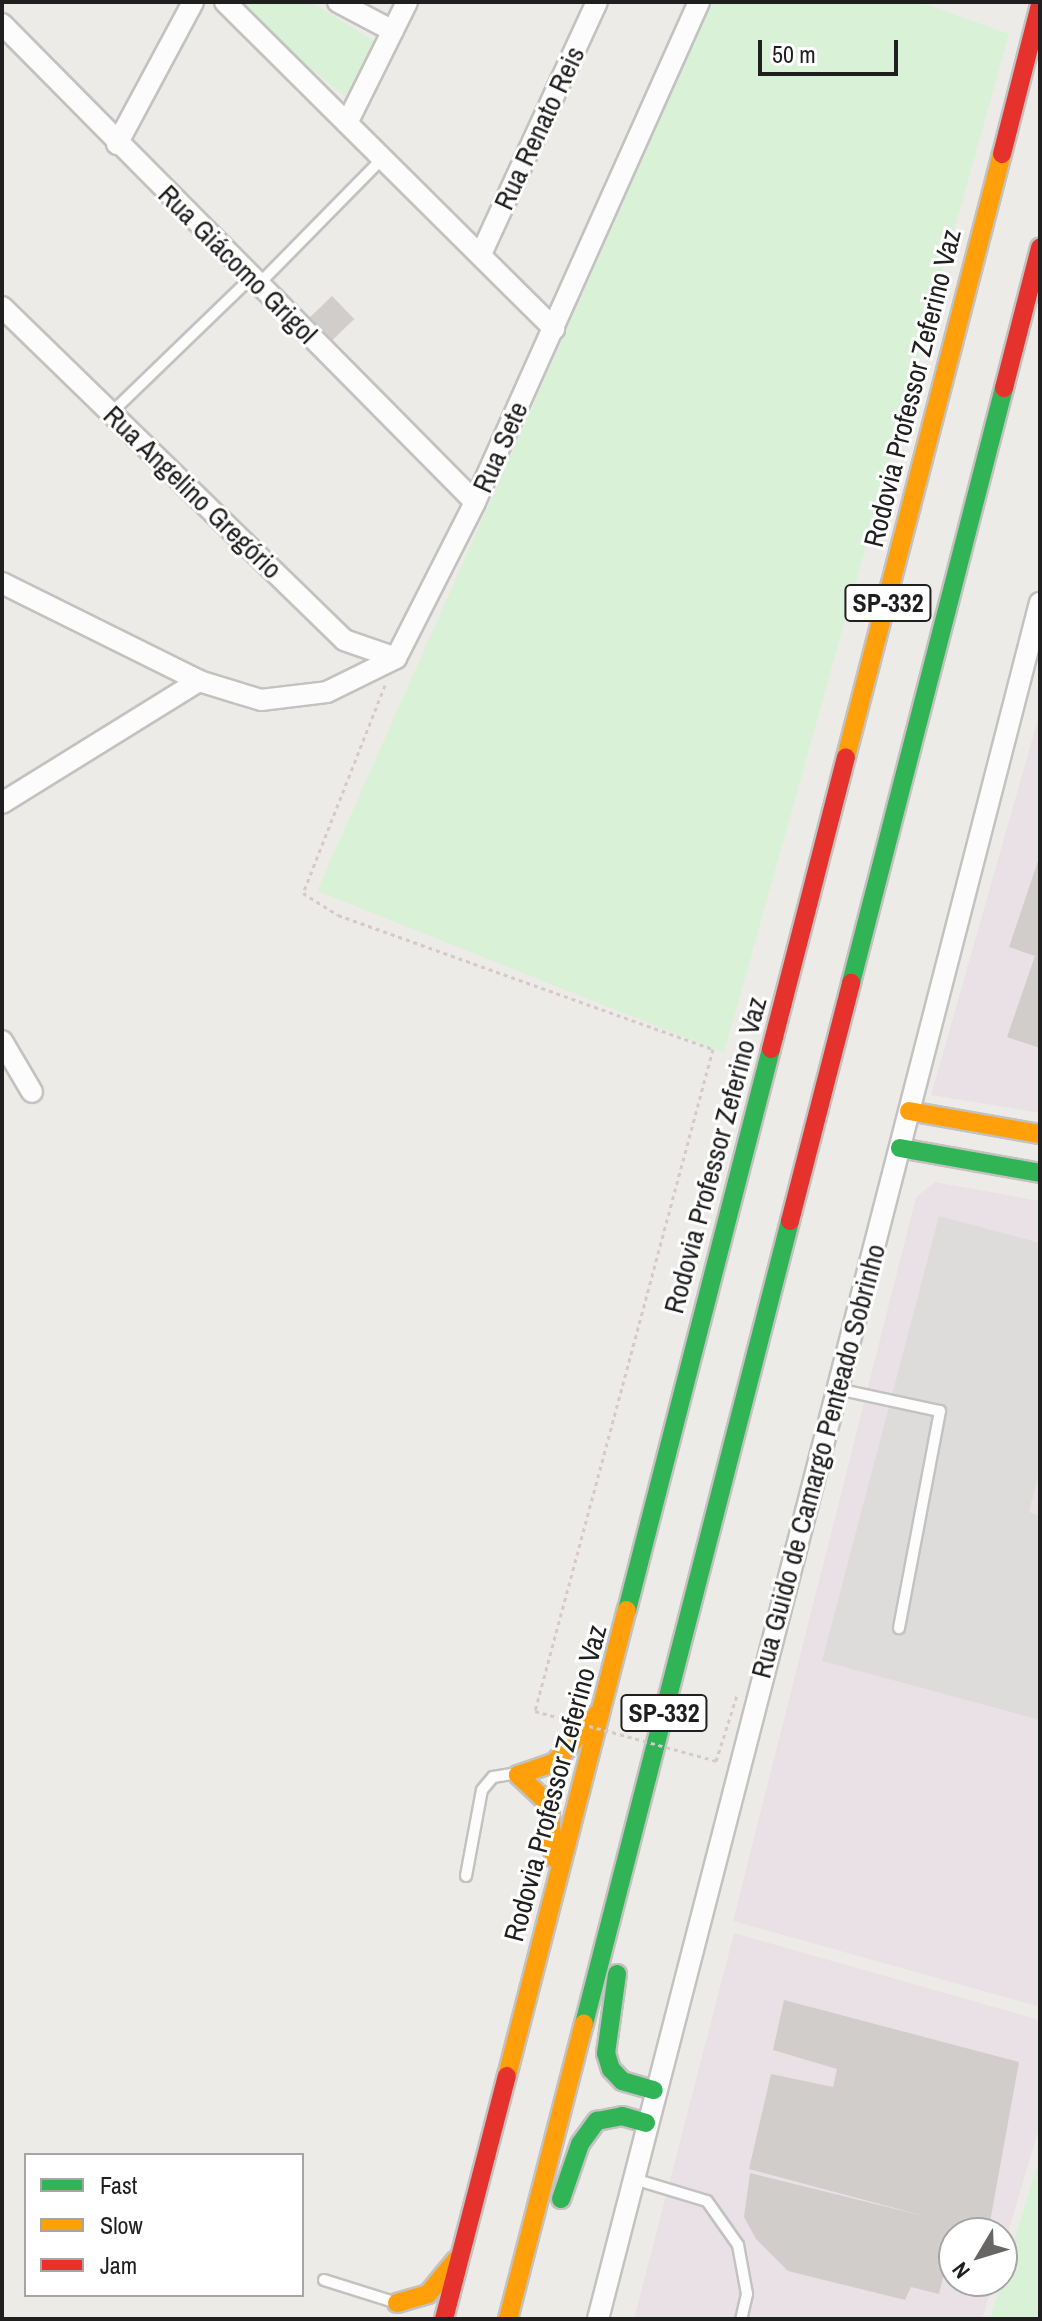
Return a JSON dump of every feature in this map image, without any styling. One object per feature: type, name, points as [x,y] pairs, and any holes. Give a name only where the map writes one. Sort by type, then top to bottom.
[{"type":"main road","points":[[1027,2],[1032,36]]},
{"type":"main road","name":"Rodovia Professor Zeferino Vaz","points":[[444,2319],[605,1705],[730,1201],[1040,5]]},
{"type":"main road","name":"SP-332","points":[[508,2319],[773,1301],[873,892],[1040,248]]},
{"type":"main road","points":[[863,1021],[875,948],[873,892]]},
{"type":"main road","points":[[748,1053],[793,966]]},
{"type":"main road","points":[[730,1201],[735,1097]]},
{"type":"main road","points":[[909,1111],[1040,1134]]},
{"type":"main road","points":[[900,1148],[1040,1173]]},
{"type":"main road","points":[[773,1301],[820,1192]]},
{"type":"main road","points":[[555,1892],[549,1804],[518,1775],[555,1762],[605,1705]]},
{"type":"main road","points":[[639,1814],[606,2053],[622,2081],[654,2090]]},
{"type":"main road","points":[[520,2319],[584,2134],[604,2117],[646,2123]]},
{"type":"main road","points":[[411,2319],[397,2303],[428,2294],[460,2254]]},
{"type":"street","points":[[117,144],[193,2]]},
{"type":"street","points":[[225,2],[554,329]]},
{"type":"street","points":[[338,2],[393,31]]},
{"type":"street","points":[[347,123],[407,2]]},
{"type":"street","name":"Rua Renato Reis","points":[[481,254],[597,2]]},
{"type":"street","name":"Rua Sete","points":[[396,658],[475,502],[699,2]]},
{"type":"street","name":"Rua Giácomo Grigol","points":[[2,24],[117,144],[475,502]]},
{"type":"street","name":"Rua Angelino Gregório","points":[[2,307],[344,640],[396,658]]},
{"type":"street","points":[[4,587],[199,681],[261,700],[300,700],[396,658]]},
{"type":"street","name":"Rua Guido de Camargo Penteado Sobrinho","points":[[598,2319],[654,2090],[1040,603]]},
{"type":"street","points":[[2,803],[199,681]]},
{"type":"street","points":[[2,1041],[32,1092]]},
{"type":"lane","points":[[111,413],[383,158]]},
{"type":"lane","points":[[837,1389],[940,1411],[899,1628]]},
{"type":"lane","points":[[466,1876],[482,1790],[493,1777],[518,1775]]},
{"type":"lane","points":[[634,2179],[707,2201],[738,2245],[747,2294],[741,2319]]},
{"type":"lane","points":[[324,2280],[397,2303]]},
{"type":"path","points":[[396,658],[303,893],[338,915],[713,1049],[535,1711],[716,1761],[740,1686]]},
{"type":"shaded area","points":[[1040,712],[1040,1113],[931,1095]]},
{"type":"shaded area","points":[[935,1182],[1040,1201],[1040,2007],[733,1921],[916,1197]]},
{"type":"shaded area","points":[[939,1216],[1040,1243],[1040,1469],[1029,1512],[1040,1516],[1040,1720],[822,1661]]},
{"type":"shaded area","points":[[734,1933],[1040,2020],[1040,2125],[1013,2217],[938,2217],[938,2297],[989,2297],[982,2319],[634,2319]]},
{"type":"green space","points":[[228,2],[311,2],[374,41],[346,97]]},
{"type":"green space","points":[[712,2],[919,2],[1009,34],[724,1053],[317,891]]},
{"type":"green space","points":[[1040,2156],[1040,2319],[990,2319],[997,2297],[1018,2297],[1018,2228]]},
{"type":"building","points":[[332,296],[354,319],[330,342],[308,319]]},
{"type":"building","points":[[1039,858],[1040,1048],[1007,1037],[1035,956],[1009,947]]},
{"type":"building","points":[[784,2000],[1019,2062],[991,2217],[938,2217],[938,2294],[911,2287],[905,2300],[788,2271],[756,2239],[744,2217],[750,2173],[928,2217],[749,2169],[771,2074],[833,2087],[837,2069],[773,2050]]},
{"type":"traffic: fast","points":[[851,983],[1004,388]]},
{"type":"traffic: fast","points":[[627,1610],[771,1049]]},
{"type":"traffic: fast","points":[[900,1148],[1040,1173]]},
{"type":"traffic: fast","points":[[584,2024],[790,1221]]},
{"type":"traffic: fast","points":[[617,1974],[606,2053],[611,2069],[622,2081],[654,2090]]},
{"type":"traffic: fast","points":[[561,2199],[580,2144],[597,2121],[622,2116],[646,2123]]},
{"type":"traffic: slow","points":[[846,757],[1002,154]]},
{"type":"traffic: slow","points":[[909,1111],[1040,1134]]},
{"type":"traffic: slow","points":[[507,2076],[627,1610]]},
{"type":"traffic: slow","points":[[518,1775],[555,1762],[598,1713]]},
{"type":"traffic: slow","points":[[518,1775],[549,1804],[554,1858]]},
{"type":"traffic: slow","points":[[508,2319],[584,2024]]},
{"type":"traffic: slow","points":[[397,2303],[428,2294],[456,2260]]},
{"type":"traffic: jam","points":[[1002,154],[1040,5]]},
{"type":"traffic: jam","points":[[1004,388],[1040,248]]},
{"type":"traffic: jam","points":[[771,1049],[846,757]]},
{"type":"traffic: jam","points":[[790,1221],[851,983]]},
{"type":"traffic: jam","points":[[444,2319],[507,2076]]}]
